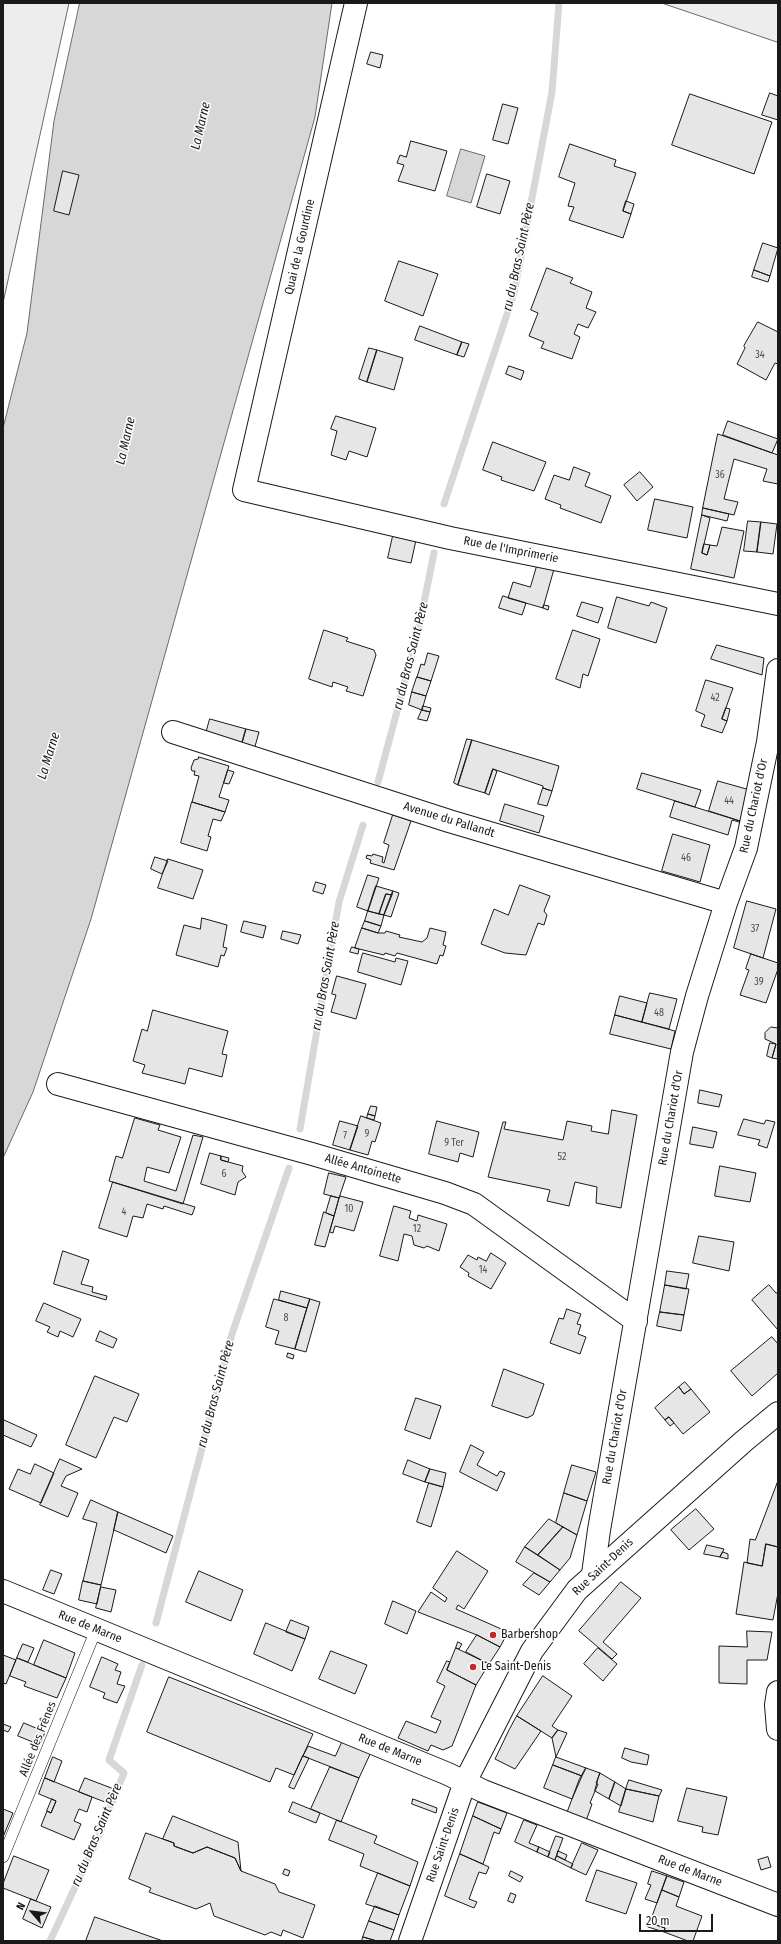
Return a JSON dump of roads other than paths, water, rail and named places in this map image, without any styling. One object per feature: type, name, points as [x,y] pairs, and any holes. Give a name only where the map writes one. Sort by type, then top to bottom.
[{"type":"street","name":"Quai de la Gourdine","points":[[244,490],[356,3]]},
{"type":"street","name":"Rue de l'Imprimerie","points":[[244,490],[450,538],[778,604]]},
{"type":"street","name":"Rue du Chariot d'Or","points":[[593,1574],[599,1530],[682,1052],[697,996],[726,904],[746,848],[768,742],[778,670]]},
{"type":"street","name":"Avenue du Pallandt","points":[[173,732],[449,821],[726,904]]},
{"type":"street","name":"Allée Antoinette","points":[[58,1084],[312,1154],[440,1191],[474,1204],[636,1321]]},
{"type":"street","name":"Rue Saint-Denis","points":[[410,1941],[465,1782],[532,1651],[577,1590],[593,1574],[778,1413]]},
{"type":"street","name":"Rue de Marne","points":[[3,1591],[465,1782],[483,1791],[778,1905]]},
{"type":"street","points":[[778,1692],[776,1705],[778,1728]]},
{"type":"lane","name":"Allée des Frênes","points":[[3,1857],[96,1630]]},
{"type":"water","name":"La Marne","points":[[80,3],[332,3],[315,117],[91,919],[33,1092],[3,1158],[3,428],[27,333],[54,121]]},
{"type":"water","points":[[461,149],[485,156],[471,203],[447,196]]},
{"type":"waterway","name":"ru du Bras Saint Père","points":[[444,504],[514,293],[552,92],[559,3]]},
{"type":"waterway","name":"ru du Bras Saint Père","points":[[378,782],[417,637],[434,553]]},
{"type":"waterway","name":"ru du Bras Saint Père","points":[[300,1129],[339,902],[363,825]]},
{"type":"waterway","name":"ru du Bras Saint Père","points":[[156,1623],[232,1334],[289,1168]]},
{"type":"waterway","name":"ru du Bras Saint Père","points":[[50,1941],[96,1842],[124,1773],[109,1760],[142,1665]]},
{"type":"place","name":"Barbershop","points":[[493,1635]]},
{"type":"place","name":"Le Saint-Denis","points":[[473,1667]]}]
